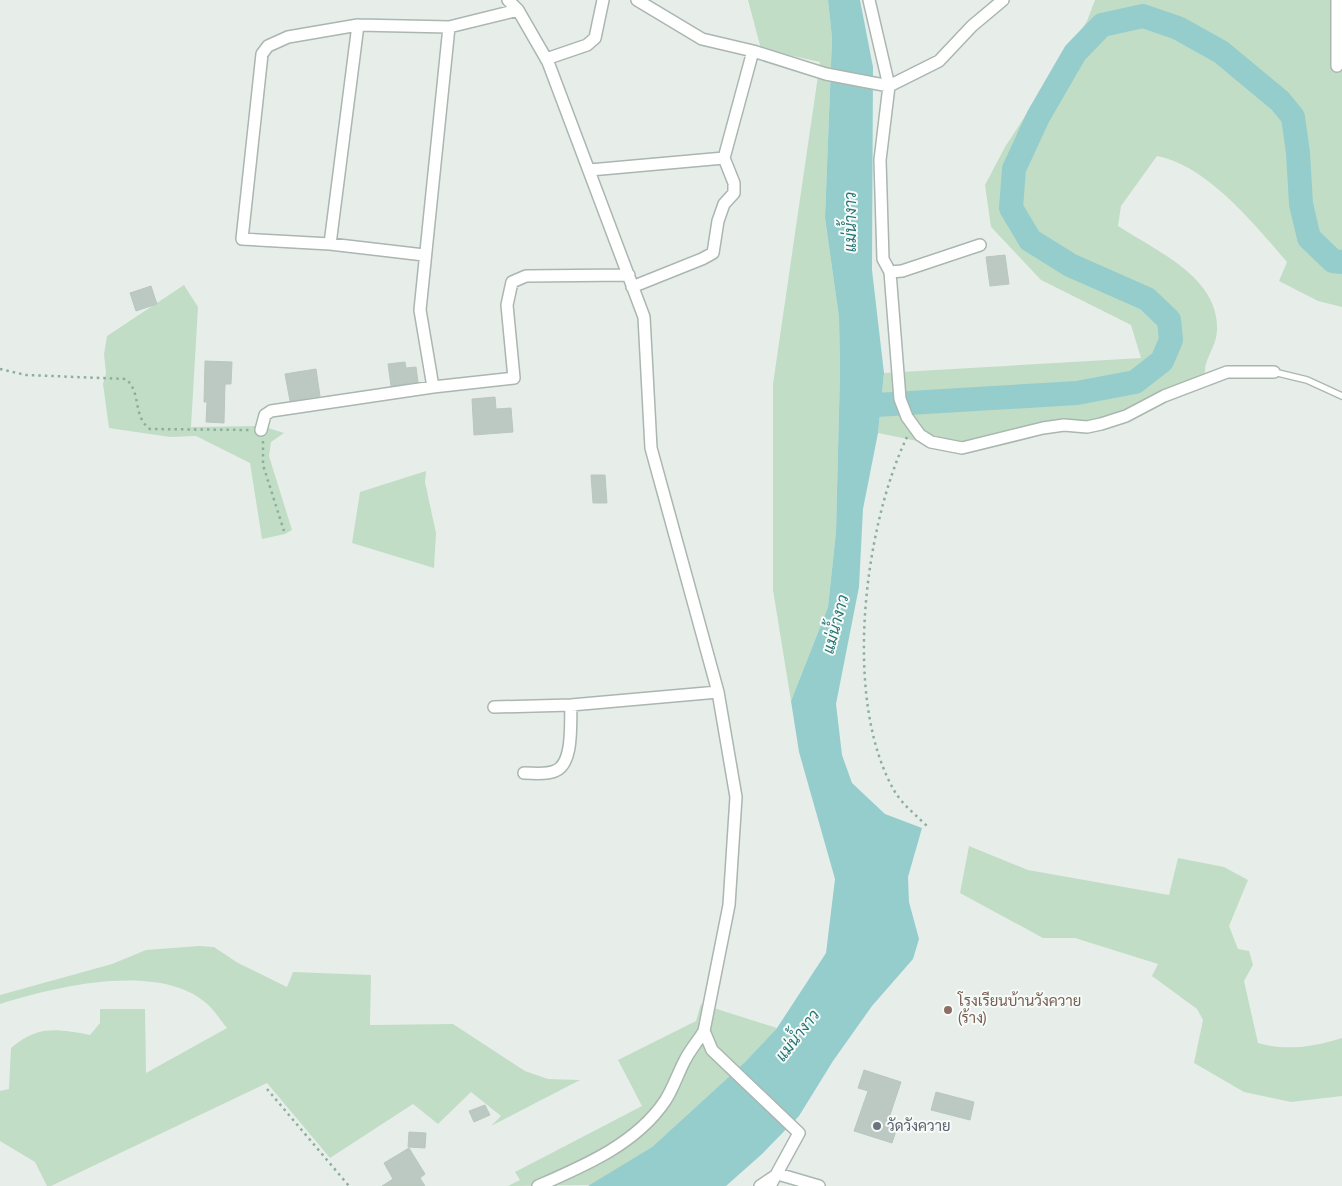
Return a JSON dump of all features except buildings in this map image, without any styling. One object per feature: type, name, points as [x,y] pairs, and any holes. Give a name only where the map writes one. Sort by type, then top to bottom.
[{"type":"street","points":[[508,0],[518,10],[546,58],[590,170],[644,317],[651,448],[718,692],[736,797],[729,905],[704,1031],[686,1059],[666,1100],[656,1113],[630,1136],[602,1156],[538,1186]]},
{"type":"street","points":[[546,58],[587,45],[595,38],[603,0]]},
{"type":"street","points":[[637,0],[702,39],[753,51],[826,74],[883,86],[939,61],[972,26],[1003,0]]},
{"type":"street","points":[[870,0],[883,86],[880,160],[883,259],[890,272],[900,399],[907,417],[920,435],[931,442],[962,448],[1043,428],[1064,426],[1087,427],[1126,416],[1164,396],[1227,372],[1274,372]]},
{"type":"street","points":[[1337,0],[1338,66]]},
{"type":"street","points":[[424,255],[330,244],[242,239],[262,54],[268,46],[288,37],[358,24],[449,27],[518,10]]},
{"type":"street","points":[[330,244],[358,24]]},
{"type":"street","points":[[433,387],[420,310],[424,255],[449,27]]},
{"type":"street","points":[[632,287],[713,253],[718,221],[724,204],[734,193],[734,183],[724,158],[753,51]]},
{"type":"street","points":[[590,170],[724,158]]},
{"type":"street","points":[[890,272],[902,271],[980,245]]},
{"type":"street","points":[[261,430],[265,415],[271,412],[433,387],[514,378],[507,305],[512,282],[526,276],[629,275]]},
{"type":"street","points":[[494,707],[571,705],[718,692]]},
{"type":"street","points":[[524,773],[548,773],[564,766],[568,758],[571,705]]},
{"type":"street","points":[[704,1031],[712,1050],[799,1133],[770,1186]]},
{"type":"street","points":[[760,1186],[778,1174]]},
{"type":"street","points":[[778,1174],[819,1186]]},
{"type":"lane","points":[[1274,372],[1307,380],[1342,396]]},
{"type":"path","points":[[0,369],[26,375],[126,379],[133,385],[142,423],[150,429],[261,430],[263,436],[263,465],[284,531]]},
{"type":"path","points":[[913,423],[890,476],[879,513],[866,611],[863,677],[874,739],[886,776],[896,794],[929,828]]},
{"type":"path","points":[[267,1089],[349,1186]]},
{"type":"green space","points":[[748,0],[828,0],[832,38],[825,218],[839,317],[840,371],[836,532],[828,607],[791,701],[773,590],[773,384],[820,62],[761,49]]},
{"type":"green space","points":[[1095,0],[1332,0],[1342,15],[1342,307],[1318,301],[1279,281],[1287,262],[1245,214],[1229,198],[1194,171],[1176,162],[1157,156],[1121,206],[1118,226],[1183,268],[1208,295],[1215,312],[1217,331],[1215,342],[1205,366],[1208,385],[1161,402],[1116,426],[1089,432],[1049,431],[971,452],[878,433],[884,373],[1141,358],[1131,325],[1041,280],[991,227],[985,185],[1005,147],[1087,21]]},
{"type":"green space","points":[[184,285],[198,307],[191,427],[262,426],[284,433],[271,442],[269,456],[292,530],[285,534],[262,539],[250,463],[196,436],[170,437],[109,428],[103,384],[106,373],[104,354],[107,336]]},
{"type":"green space","points":[[426,471],[425,482],[436,533],[434,568],[352,543],[360,492]]},
{"type":"green space","points":[[969,846],[1028,870],[1169,895],[1178,858],[1224,867],[1248,880],[1229,926],[1238,949],[1249,951],[1253,965],[1244,981],[1258,1043],[1279,1047],[1300,1047],[1342,1038],[1342,1096],[1291,1102],[1244,1092],[1194,1063],[1203,1020],[1197,1009],[1152,976],[1158,964],[1075,938],[1043,938],[960,893]]},
{"type":"green space","points":[[199,946],[214,947],[238,963],[287,987],[293,972],[371,975],[370,1025],[453,1024],[525,1071],[548,1079],[580,1080],[491,1126],[501,1116],[471,1092],[438,1124],[413,1104],[330,1158],[267,1083],[51,1186],[47,1186],[35,1162],[0,1141],[0,1091],[9,1089],[11,1048],[30,1035],[39,1032],[58,1030],[90,1035],[100,1023],[100,1009],[145,1009],[146,1073],[227,1028],[205,1002],[184,990],[160,983],[133,981],[76,985],[0,1004],[0,995],[112,964],[146,950]]},
{"type":"green space","points":[[701,1004],[777,1028],[745,1062],[652,1147],[591,1185],[508,1186],[520,1180],[515,1172],[642,1106],[618,1060],[696,1021]]},
{"type":"water","name":"แม่น้ำงาว","points":[[828,0],[860,0],[873,67],[872,270],[884,373],[878,433],[863,509],[859,587],[836,704],[842,755],[852,783],[885,814],[922,828],[908,877],[909,902],[919,939],[913,959],[872,1006],[833,1061],[799,1116],[762,1154],[726,1186],[588,1186],[652,1147],[745,1062],[777,1028],[826,953],[835,879],[799,752],[791,701],[828,607],[836,532],[840,371],[839,317],[825,218],[832,38]]},
{"type":"waterway","points":[[859,406],[1077,393],[1135,382],[1162,361],[1171,340],[1169,320],[1147,299],[1070,265],[1030,240],[1011,208],[1014,169],[1038,117],[1075,53],[1102,25],[1143,16],[1178,28],[1221,52],[1280,101],[1293,117],[1298,153],[1301,204],[1309,238],[1333,261],[1342,262]]},
{"type":"place","name":"โรงเรียนบ้านวังควาย (ร้าง)","points":[[948,1010]]},
{"type":"place","name":"วัดวังควาย","points":[[877,1126]]}]
